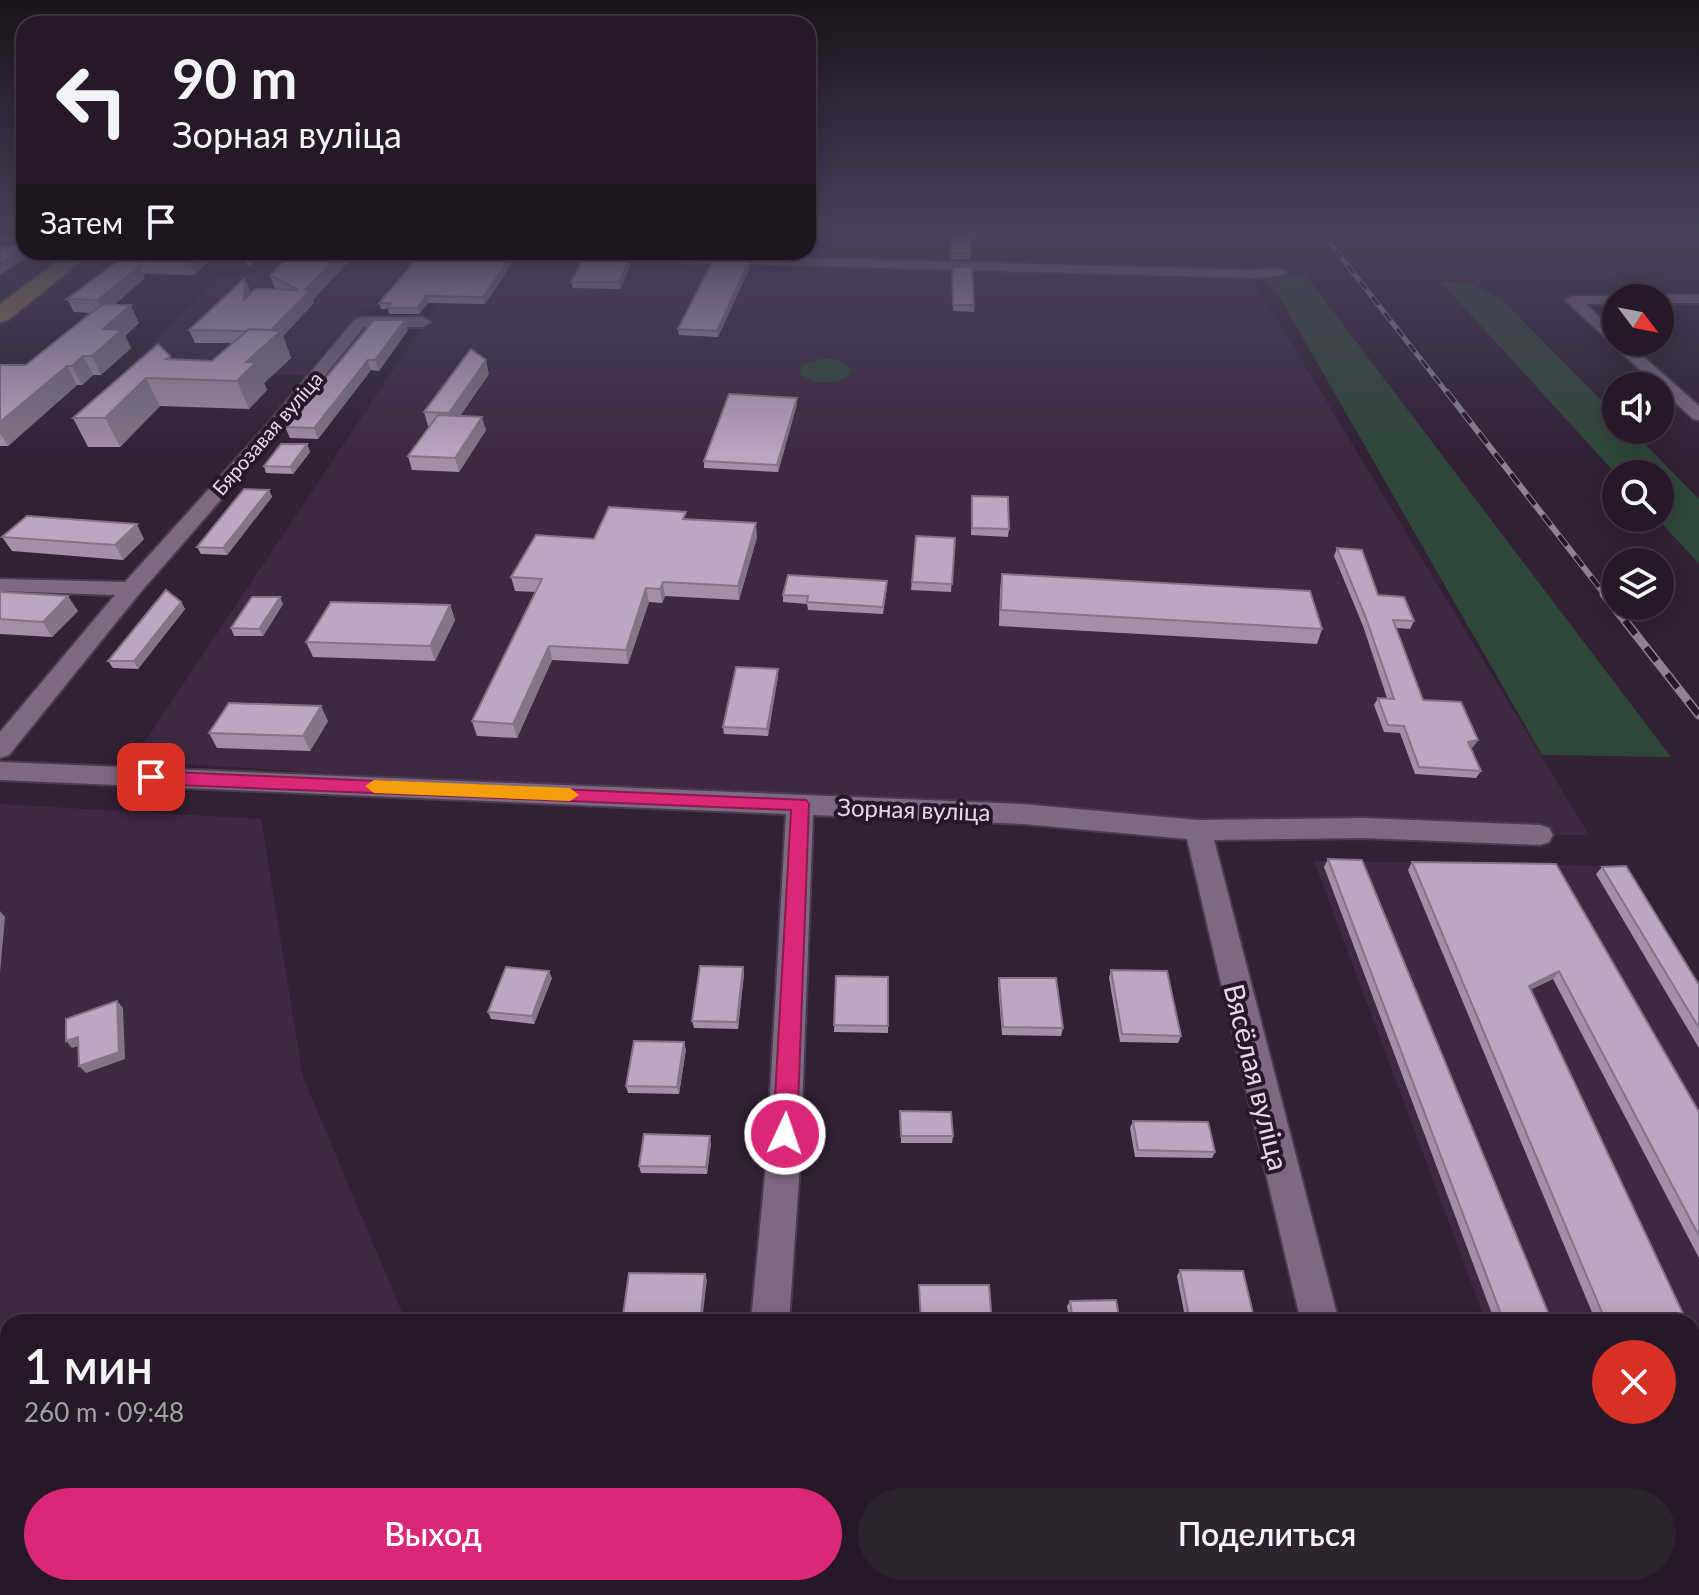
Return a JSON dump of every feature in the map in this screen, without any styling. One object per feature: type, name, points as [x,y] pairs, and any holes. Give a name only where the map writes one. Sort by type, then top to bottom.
[{"type":"street","points":[[1581,308],[1602,327]]},
{"type":"street","name":"Бярозавая вуліца","points":[[0,749],[131,589],[271,431],[360,322],[423,322]]},
{"type":"street","points":[[1634,356],[1699,415]]},
{"type":"street","points":[[0,585],[131,589]]},
{"type":"street","name":"Зорная вуліца","points":[[0,771],[1023,814],[1198,830],[1363,828],[1540,835]]},
{"type":"street","points":[[771,1314],[783,1164],[800,804]]},
{"type":"street","name":"Вясёлая вуліца","points":[[1198,830],[1226,953],[1318,1314]]},
{"type":"shaded area","points":[[188,308],[367,308],[322,353],[305,375],[126,370]]},
{"type":"shaded area","points":[[434,308],[1270,308],[1589,835],[970,812],[132,761]]},
{"type":"shaded area","points":[[0,804],[261,819],[303,1077],[403,1314],[0,1314]]},
{"type":"shaded area","points":[[1314,861],[1624,866],[1699,988],[1699,1314],[1483,1314]]},
{"type":"green space","points":[[1286,308],[1331,308],[1671,757],[1542,755]]},
{"type":"green space","points":[[1465,308],[1510,308],[1602,401],[1602,444],[1645,444],[1661,460],[1603,460]]},
{"type":"green space","points":[[824,358],[840,360],[852,369],[851,374],[825,382],[811,380],[799,373],[803,364]]},
{"type":"green space","points":[[1674,474],[1699,499],[1699,564],[1670,532],[1674,532]]},
{"type":"building","points":[[97,308],[127,308],[103,329],[122,330],[92,356],[83,356],[72,366],[67,366],[0,422],[0,365],[26,365]]},
{"type":"building","points":[[212,308],[293,308],[271,330],[189,330]]},
{"type":"building","points":[[688,308],[727,308],[717,331],[678,329]]},
{"type":"building","points":[[374,320],[405,320],[375,360],[368,360],[314,428],[285,427]]},
{"type":"building","points":[[249,329],[281,331],[246,362],[256,362],[237,381],[146,378],[105,418],[73,418],[158,344],[170,356],[166,359],[212,361]]},
{"type":"building","points":[[471,349],[486,360],[449,413],[424,412]]},
{"type":"building","points":[[729,394],[797,398],[777,465],[704,461]]},
{"type":"building","points":[[438,415],[482,417],[455,458],[408,456]]},
{"type":"building","points":[[281,444],[307,444],[290,467],[264,466]]},
{"type":"building","points":[[244,489],[269,490],[223,548],[197,547]]},
{"type":"building","points":[[972,496],[1008,497],[1009,529],[972,528]]},
{"type":"building","points":[[609,507],[686,512],[683,519],[756,523],[738,586],[663,582],[660,589],[646,588],[626,650],[549,646],[513,724],[472,721],[542,579],[511,577],[536,535],[594,539]]},
{"type":"building","points":[[27,516],[137,524],[115,545],[2,537]]},
{"type":"building","points":[[916,536],[955,538],[952,584],[912,582]]},
{"type":"building","points":[[1337,548],[1362,550],[1378,595],[1404,597],[1414,621],[1393,620],[1423,700],[1461,702],[1478,740],[1468,742],[1481,771],[1419,767],[1404,726],[1388,725],[1378,698],[1394,699],[1366,618]]},
{"type":"building","points":[[1002,574],[1310,591],[1322,629],[1001,610]]},
{"type":"building","points":[[788,575],[887,581],[883,607],[807,602],[808,596],[783,595]]},
{"type":"building","points":[[166,590],[181,602],[134,661],[108,661]]},
{"type":"building","points":[[0,592],[68,596],[43,622],[0,619]]},
{"type":"building","points":[[252,597],[280,597],[259,629],[231,628]]},
{"type":"building","points":[[331,602],[450,605],[430,646],[306,642]]},
{"type":"building","points":[[736,667],[778,669],[767,729],[723,727]]},
{"type":"building","points":[[229,703],[321,706],[303,736],[209,733]]},
{"type":"building","points":[[1328,859],[1362,860],[1549,1314],[1501,1314]]},
{"type":"building","points":[[1412,862],[1556,864],[1699,1112],[1699,1236],[1559,971],[1529,986],[1683,1314],[1603,1314]]},
{"type":"building","points":[[1626,866],[1699,985],[1699,1028],[1602,867]]},
{"type":"building","points":[[700,966],[743,967],[737,1022],[692,1021]]},
{"type":"building","points":[[506,967],[549,971],[532,1016],[488,1012]]},
{"type":"building","points":[[1111,970],[1167,971],[1181,1036],[1122,1034]]},
{"type":"building","points":[[836,976],[888,977],[888,1026],[834,1025]]},
{"type":"building","points":[[999,978],[1056,978],[1063,1028],[1003,1027]]},
{"type":"building","points":[[117,1001],[119,1052],[79,1066],[78,1037],[66,1041],[66,1019]]},
{"type":"building","points":[[634,1041],[684,1042],[677,1087],[626,1086]]},
{"type":"building","points":[[900,1111],[951,1112],[953,1136],[901,1136]]},
{"type":"building","points":[[1133,1121],[1208,1122],[1215,1152],[1138,1150]]},
{"type":"building","points":[[644,1134],[710,1136],[706,1167],[639,1166]]},
{"type":"building","points":[[1180,1270],[1243,1271],[1253,1314],[1188,1314]]},
{"type":"building","points":[[629,1273],[705,1274],[701,1314],[623,1314]]},
{"type":"building","points":[[919,1285],[989,1285],[991,1314],[921,1314]]},
{"type":"building","points":[[1116,1300],[1119,1314],[1072,1314],[1070,1301]]},
{"type":"railway","points":[[1381,308],[1448,394]]},
{"type":"railway","points":[[1447,392],[1602,591]]},
{"type":"railway","points":[[1624,620],[1699,715]]},
{"type":"slow traffic","points":[[374,786],[570,795]]},
{"type":"route","points":[[151,777],[800,804],[785,1134]]}]
